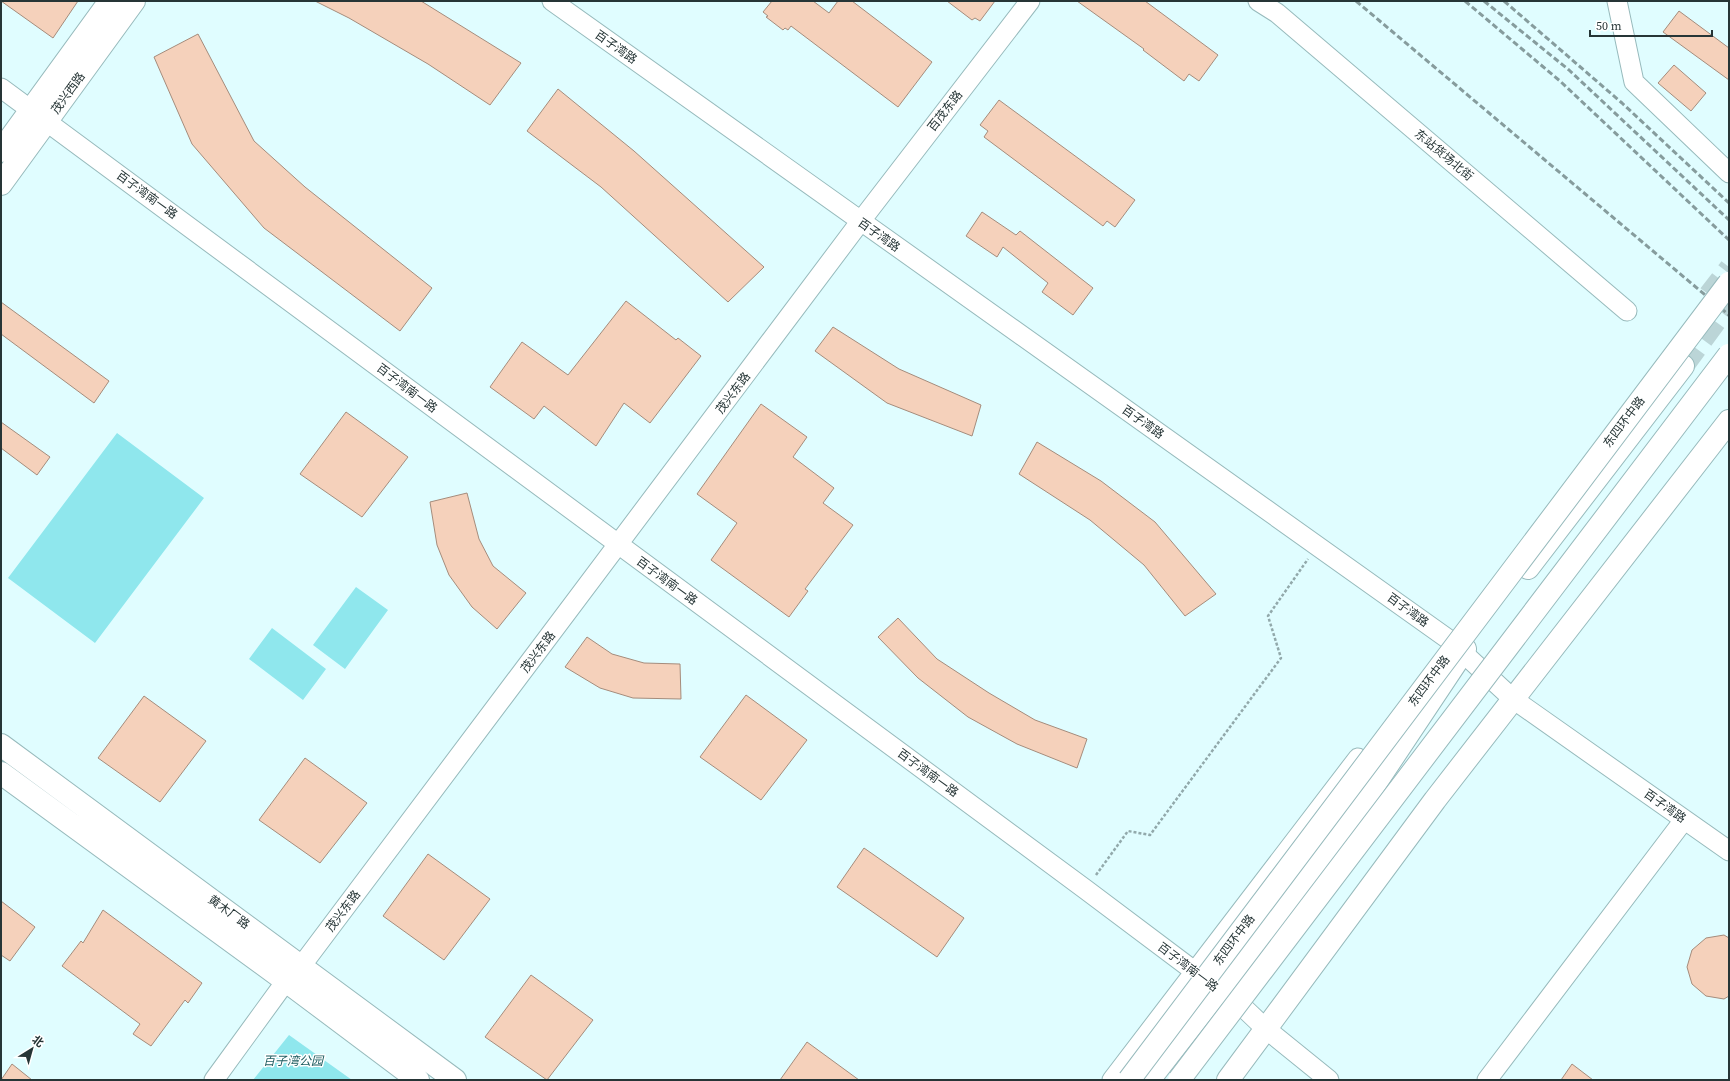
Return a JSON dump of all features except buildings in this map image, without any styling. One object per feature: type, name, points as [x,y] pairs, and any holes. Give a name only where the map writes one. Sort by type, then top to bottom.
[{"type":"main road","name":"茂兴西路","points":[[1,184],[39,116],[110,1]]},
{"type":"main road","name":"茂兴西路","points":[[1,151],[39,116],[134,1]]},
{"type":"main road","name":"东四环中路","points":[[1129,1080],[1729,283]]},
{"type":"main road","points":[[1179,1080],[1729,355]]},
{"type":"main road","name":"东四环中路","points":[[1149,1080],[1218,989],[1349,823],[1455,646],[1683,366]]},
{"type":"main road","points":[[1193,1080],[1360,855],[1494,681],[1705,384]]},
{"type":"main road","points":[[1228,1080],[1435,800],[1729,420]]},
{"type":"main road","name":"黄木厂路","points":[[1,745],[455,1080]]},
{"type":"main road","points":[[1,773],[286,981],[418,1080]]},
{"type":"street","name":"百子湾路","points":[[552,1],[860,222],[1317,545],[1455,646],[1513,699],[1729,851]]},
{"type":"street","name":"百茂东路","points":[[860,222],[1030,1]]},
{"type":"street","name":"东站货场北街","points":[[1258,1],[1277,13],[1627,311]]},
{"type":"street","points":[[1617,1],[1634,82],[1729,173]]},
{"type":"street","name":"百子湾南一路","points":[[1,88],[1195,971],[1246,1010],[1266,1029],[1329,1080]]},
{"type":"street","name":"茂兴东路","points":[[214,1080],[286,981],[302,966],[860,222]]},
{"type":"street","name":"东四环中路","points":[[1112,1080],[1195,971],[1455,646],[1665,354]]},
{"type":"street","points":[[1487,1080],[1684,820]]},
{"type":"path","points":[[1085,889],[1128,831],[1150,835],[1280,658],[1268,616],[1317,545]]},
{"type":"green space","points":[[117,433],[204,498],[95,643],[8,578]]},
{"type":"green space","points":[[356,587],[388,610],[345,669],[313,645]]},
{"type":"green space","points":[[272,628],[326,669],[303,700],[249,659]]},
{"type":"green space","name":"百子湾公园","points":[[289,1035],[352,1080],[253,1080]]},
{"type":"tunnel","points":[[1708,294],[1729,267]]},
{"type":"tunnel","points":[[1683,366],[1729,303]]},
{"type":"railway","points":[[1356,1],[1729,315]]},
{"type":"railway","points":[[1465,1],[1560,81],[1729,240]]},
{"type":"railway","points":[[1484,1],[1569,70],[1729,220]]},
{"type":"railway","points":[[1504,1],[1622,103],[1729,203]]}]
